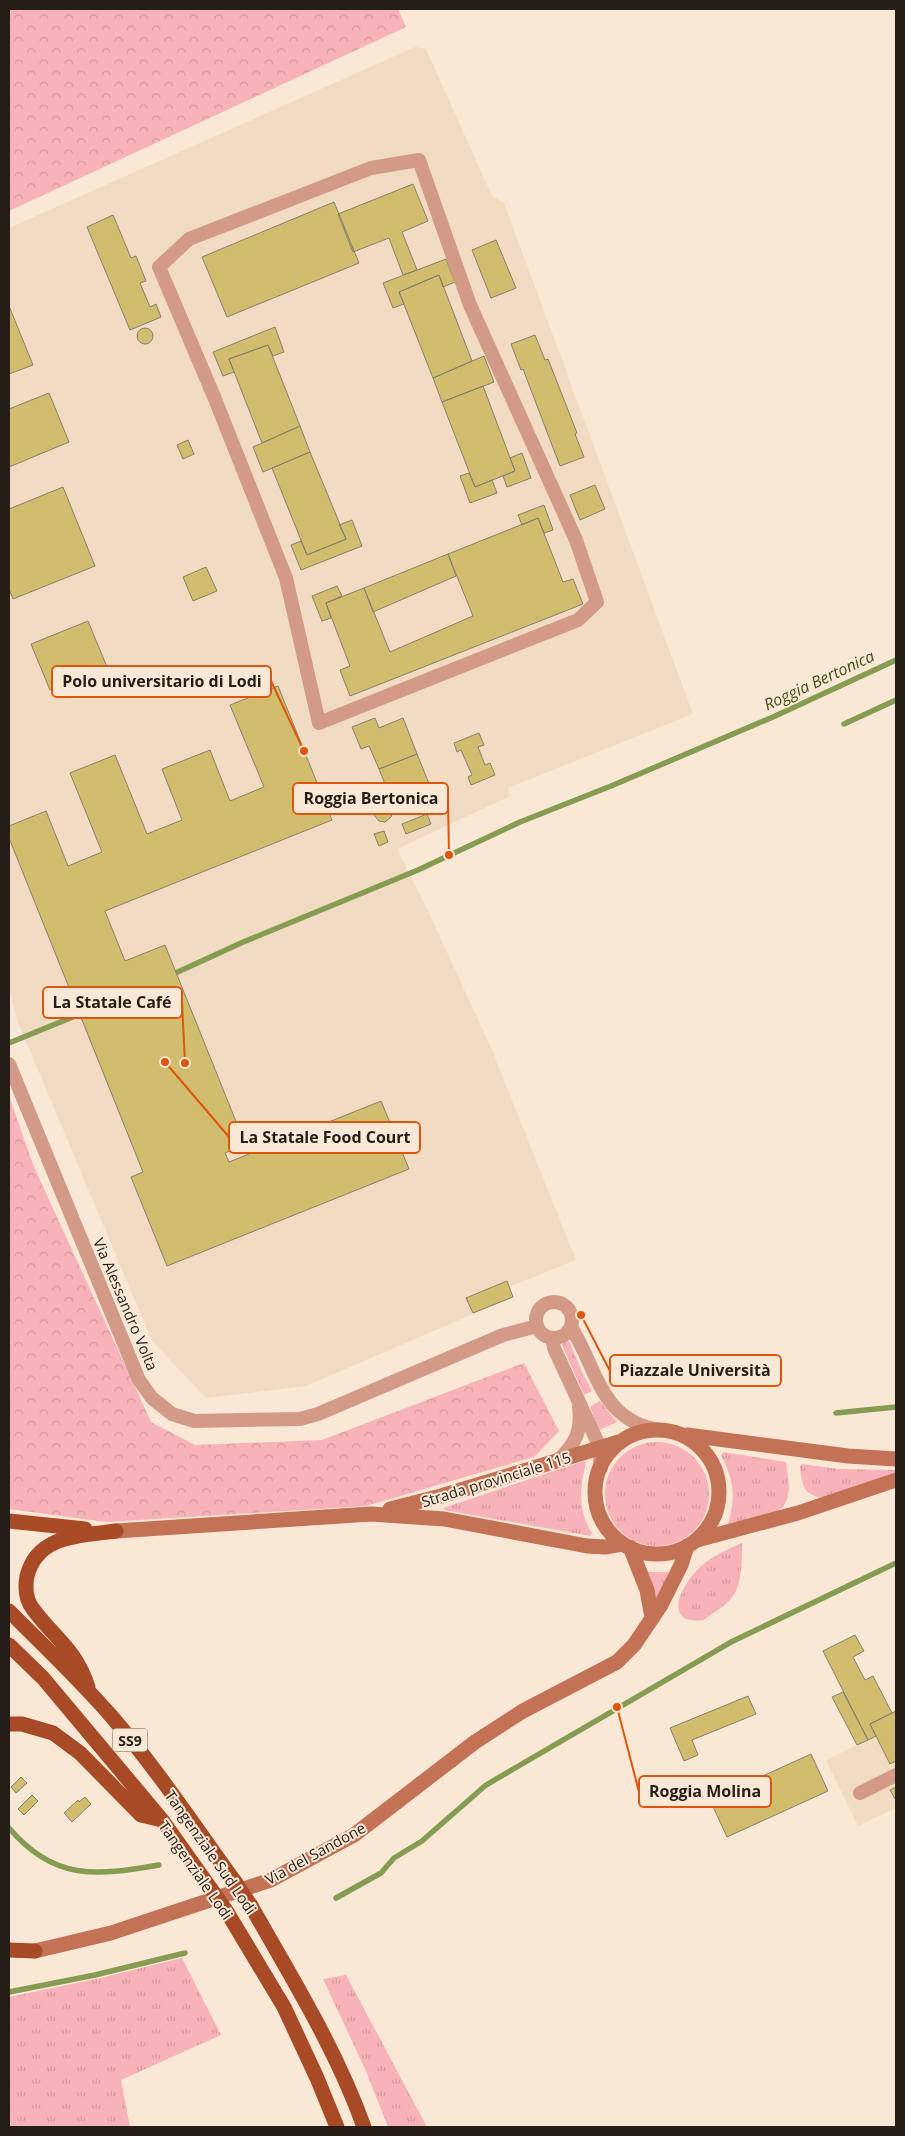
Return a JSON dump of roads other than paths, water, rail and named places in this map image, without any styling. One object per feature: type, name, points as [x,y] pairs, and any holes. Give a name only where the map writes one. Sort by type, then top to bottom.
[{"type":"highway","points":[[9,1521],[116,1531]]},
{"type":"highway","points":[[90,1692],[83,1671],[73,1654],[32,1608],[28,1599],[26,1579],[30,1568],[46,1546],[63,1538],[116,1531]]},
{"type":"highway","name":"Tangenziale Sud Lodi","points":[[9,1611],[90,1692],[114,1719],[235,1882],[251,1906],[308,2006],[351,2090],[364,2127]]},
{"type":"highway","name":"Tangenziale Lodi","points":[[9,1645],[43,1678],[162,1820],[227,1912],[284,2007],[318,2078],[337,2127]]},
{"type":"highway","points":[[9,1724],[22,1724],[53,1733],[80,1753],[141,1815],[162,1820]]},
{"type":"highway","points":[[9,1950],[35,1951]]},
{"type":"main road","points":[[896,1459],[828,1454],[659,1430],[639,1432],[621,1441],[607,1455],[598,1473],[595,1493],[598,1512],[608,1530],[626,1546],[640,1552],[660,1554],[680,1550],[692,1543],[798,1513],[896,1480]]},
{"type":"main road","points":[[680,1434],[699,1445],[712,1462],[719,1482],[719,1504],[711,1524],[692,1543]]},
{"type":"main road","name":"Strada provinciale 115","points":[[371,1514],[441,1496],[621,1441]]},
{"type":"main road","name":"Strada provinciale 115","points":[[116,1531],[371,1514],[444,1519],[586,1546],[626,1546]]},
{"type":"main road","name":"Via del Sandone","points":[[35,1951],[111,1933],[272,1880],[354,1835],[475,1742],[523,1711],[617,1662],[634,1645],[652,1618],[692,1543]]},
{"type":"main road","points":[[626,1546],[647,1590],[652,1618]]},
{"type":"street","points":[[419,160],[470,305],[576,540],[597,602],[578,620],[318,723],[286,578],[219,408],[159,268],[189,238],[372,168],[419,160]]},
{"type":"street","name":"Via Alessandro Volta","points":[[9,1064],[139,1380],[152,1398],[172,1414],[194,1421],[300,1419],[318,1414],[503,1335],[537,1326]]},
{"type":"street","points":[[571,1327],[566,1333],[552,1338],[541,1332],[537,1326],[536,1318],[542,1306],[548,1303],[556,1302],[567,1307],[571,1314],[571,1327],[611,1404],[622,1416],[633,1423],[659,1430]]},
{"type":"street","points":[[552,1338],[554,1348],[599,1448],[601,1468]]},
{"type":"street","points":[[558,1460],[571,1448],[575,1439],[580,1417],[579,1404]]},
{"type":"street","points":[[860,1793],[896,1775]]},
{"type":"street","name":"Via del Sandone","points":[[9,1958],[35,1951]]},
{"type":"waterway","name":"Roggia Bertonica","points":[[169,976],[241,943],[418,870],[520,822],[611,786],[773,717],[896,660]]},
{"type":"waterway","points":[[844,724],[896,700]]},
{"type":"waterway","name":"Roggia Bertonica","points":[[9,1043],[85,1012]]},
{"type":"waterway","points":[[836,1413],[896,1407]]},
{"type":"waterway","points":[[336,1898],[381,1873],[394,1858],[422,1841],[486,1785],[731,1642],[896,1563]]},
{"type":"waterway","points":[[9,1828],[43,1858],[60,1866],[96,1872],[159,1865]]},
{"type":"waterway","points":[[9,1992],[95,1975],[185,1953]]},
{"type":"place","name":"Polo universitario di Lodi","points":[[304,751]]},
{"type":"place","name":"Roggia Bertonica","points":[[449,855]]},
{"type":"place","name":"La Statale Food Court","points":[[165,1062]]},
{"type":"place","name":"La Statale Café","points":[[185,1063]]},
{"type":"place","name":"Piazzale Università","points":[[581,1315]]},
{"type":"place","name":"Roggia Molina","points":[[617,1707]]}]
